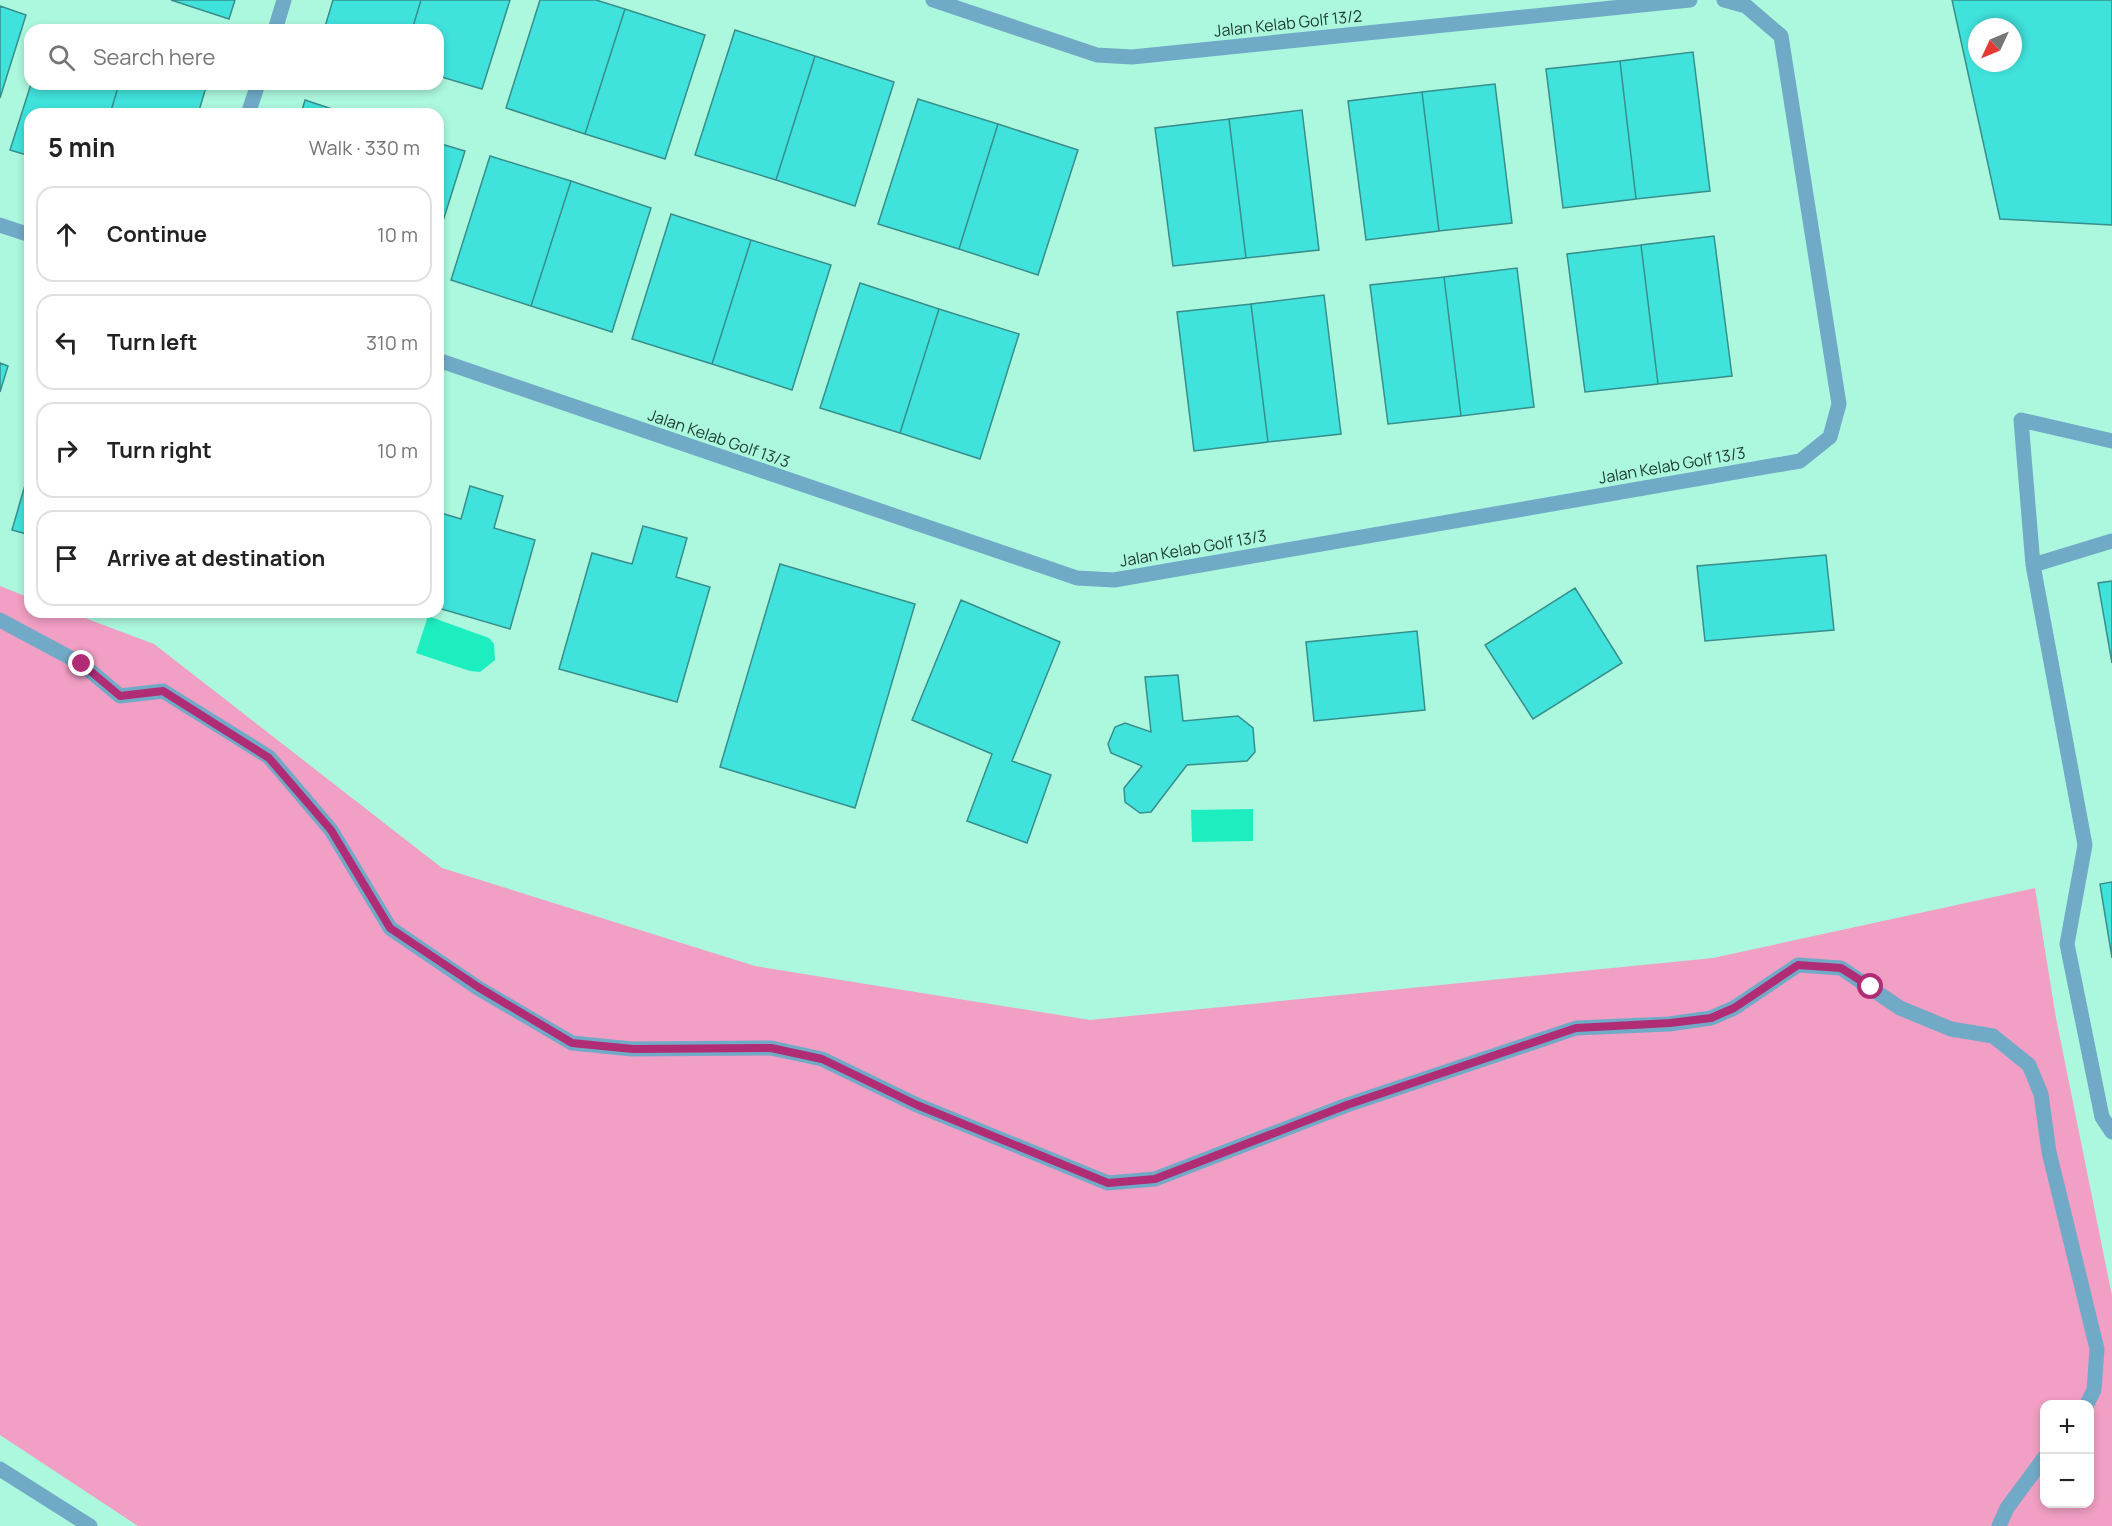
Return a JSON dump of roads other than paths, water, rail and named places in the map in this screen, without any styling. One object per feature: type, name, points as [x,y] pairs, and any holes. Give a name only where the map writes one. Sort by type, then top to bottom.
[{"type":"street","points":[[277,24],[284,0]]},
{"type":"street","name":"Jalan Kelab Golf 13/2","points":[[933,0],[1096,55],[1132,57],[1690,0]]},
{"type":"street","name":"Jalan Kelab Golf 13/3","points":[[444,362],[1077,578],[1114,580],[1800,461],[1830,437],[1839,404],[1781,36],[1746,6],[1725,0]]},
{"type":"street","points":[[250,108],[256,90]]},
{"type":"street","points":[[0,225],[24,233]]},
{"type":"street","points":[[2112,441],[2021,420],[2033,565],[2085,845],[2067,944],[2102,1117],[2112,1132]]},
{"type":"street","points":[[2033,565],[2112,541]]},
{"type":"street","points":[[0,620],[82,664],[120,696],[163,691],[269,758],[331,830],[390,928],[478,987],[572,1043],[633,1049],[771,1048],[822,1059],[917,1105],[1108,1183],[1155,1179],[1347,1105],[1576,1028],[1670,1023],[1711,1018],[1734,1008],[1798,965],[1841,968],[1900,1008],[1951,1029],[1993,1036],[2029,1065],[2041,1094],[2049,1152],[2097,1349],[2094,1390],[2089,1400]]},
{"type":"street","points":[[1999,1526],[2007,1508],[2040,1463]]},
{"type":"street","points":[[0,1468],[90,1526]]}]
